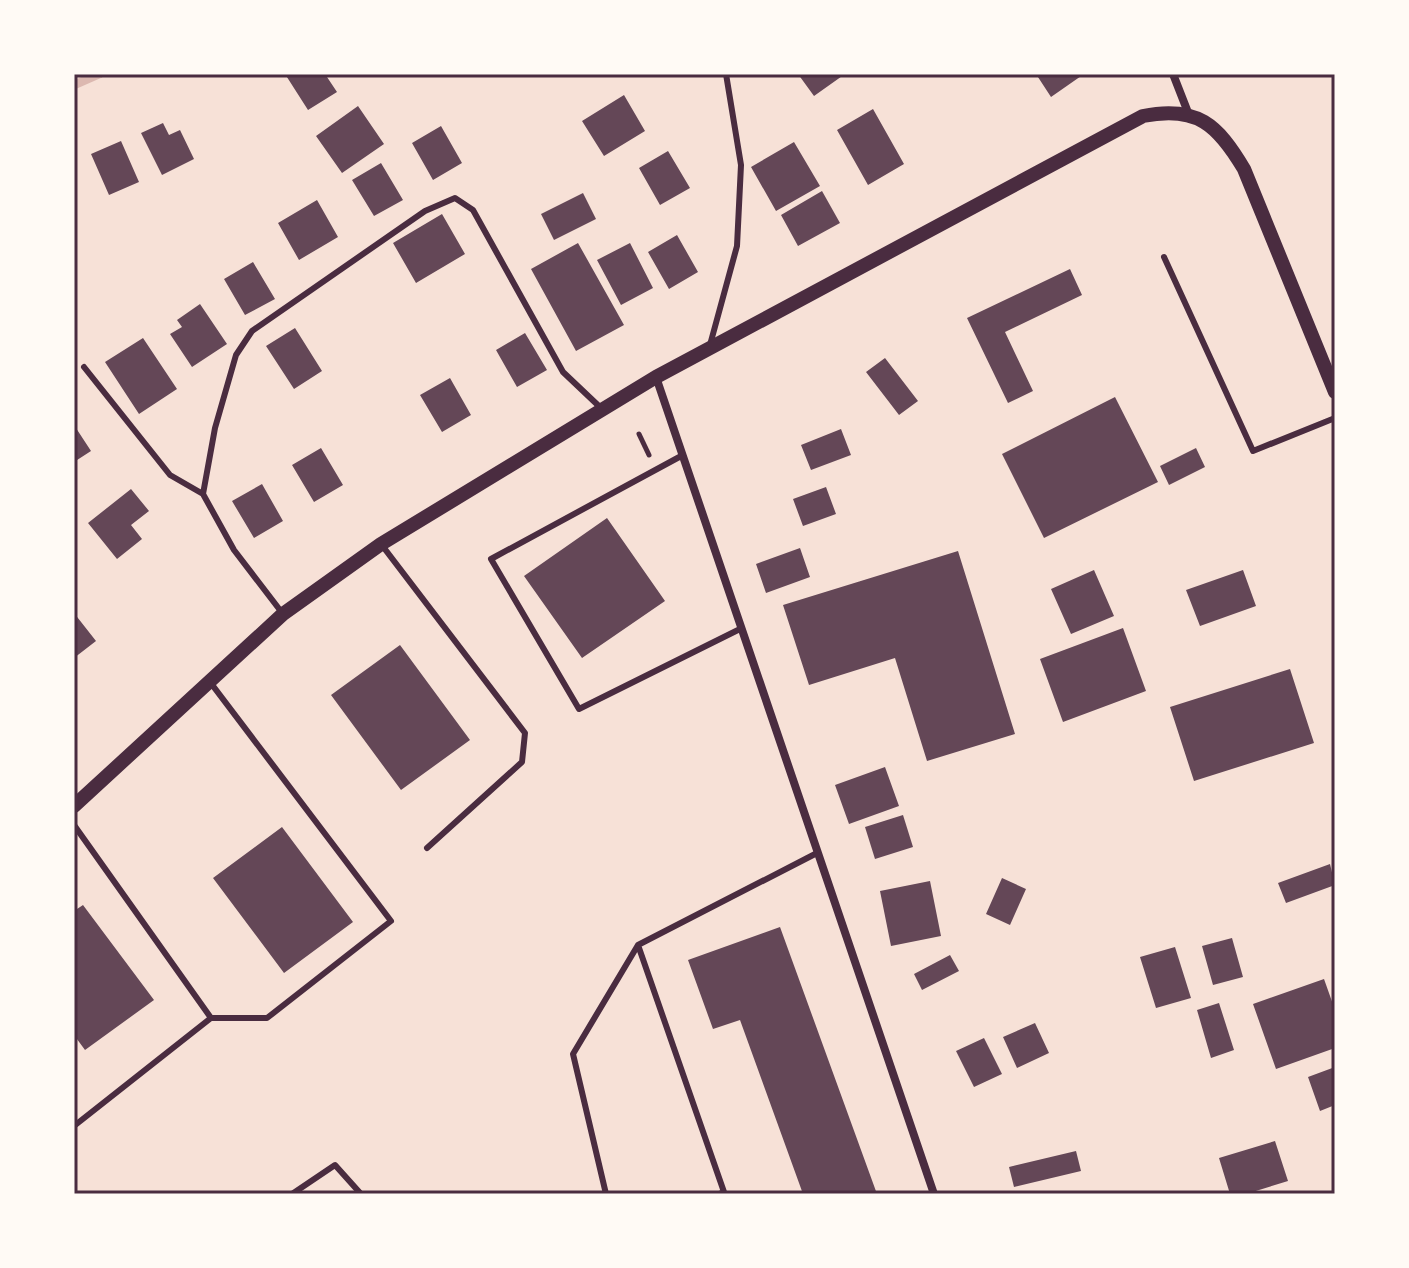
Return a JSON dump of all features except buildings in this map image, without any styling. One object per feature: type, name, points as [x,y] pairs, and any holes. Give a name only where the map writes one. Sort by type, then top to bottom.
[{"type":"street","points":[[1173,74],[1189,115]]},
{"type":"street","points":[[74,806],[283,614],[381,544],[656,377],[1143,116],[1166,111],[1189,115],[1209,124],[1225,137],[1244,169],[1335,392]]},
{"type":"street","points":[[656,377],[934,1194]]},
{"type":"lane","points":[[708,350],[737,246],[741,165],[726,74]]},
{"type":"lane","points":[[203,494],[215,428],[236,355],[252,331],[425,211],[455,198],[473,210],[563,372],[602,409]]},
{"type":"lane","points":[[1164,257],[1253,451],[1335,418]]},
{"type":"lane","points":[[84,367],[170,475],[203,494],[234,550],[283,614]]},
{"type":"lane","points":[[683,455],[491,559],[579,709],[742,628]]},
{"type":"lane","points":[[381,544],[525,733],[522,762],[427,848]]},
{"type":"lane","points":[[74,1126],[211,1018],[267,1018],[391,921],[210,682]]},
{"type":"lane","points":[[74,825],[211,1018]]},
{"type":"lane","points":[[606,1194],[573,1054],[638,945],[817,853]]},
{"type":"lane","points":[[638,945],[724,1192],[719,1194]]},
{"type":"lane","points":[[292,1194],[335,1165],[361,1194]]},
{"type":"waterway","points":[[74,85],[99,74]]}]
